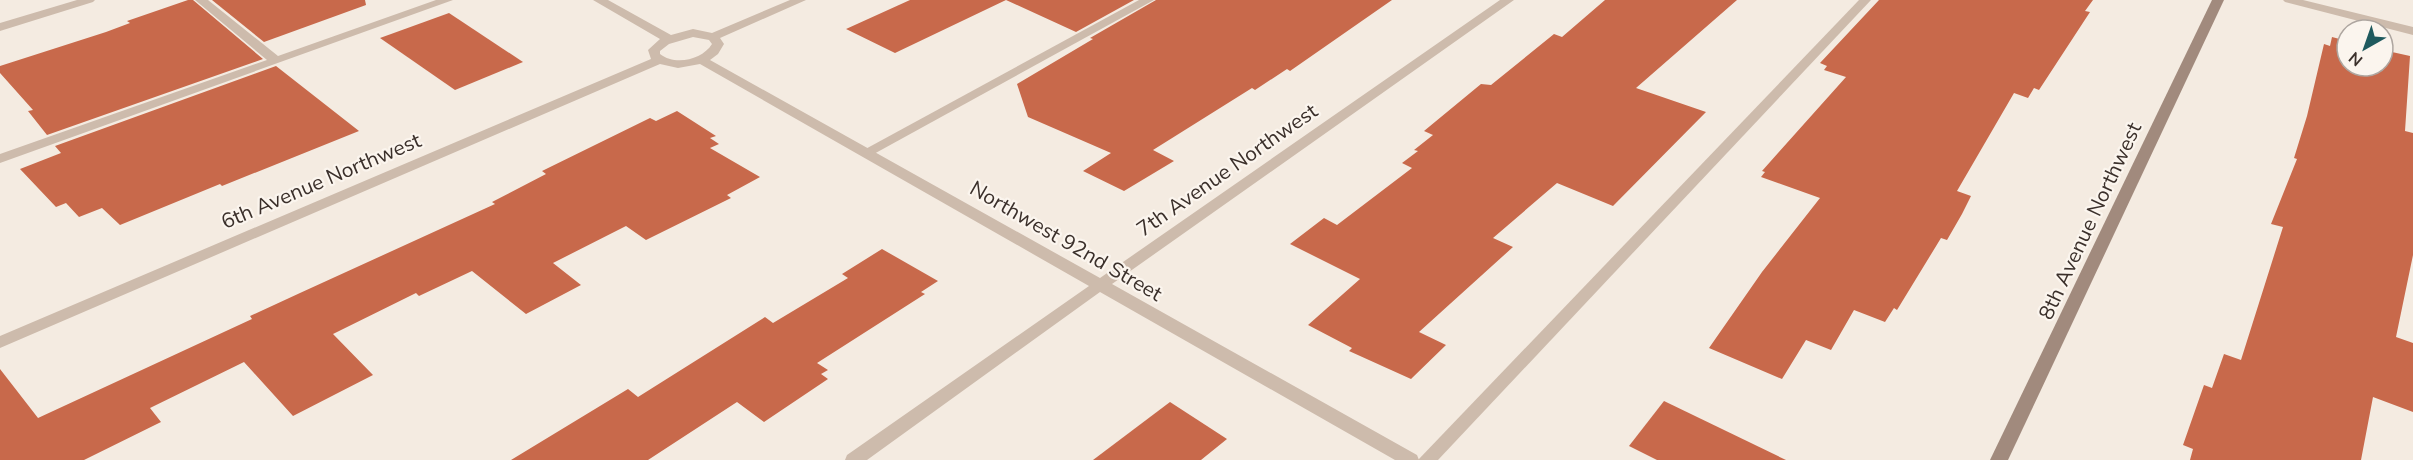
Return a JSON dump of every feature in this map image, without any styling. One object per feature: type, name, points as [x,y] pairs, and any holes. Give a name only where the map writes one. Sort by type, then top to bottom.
[{"type":"street","points":[[0,27],[89,0]]},
{"type":"street","points":[[201,0],[276,61]]},
{"type":"street","points":[[0,159],[447,0]]},
{"type":"street","points":[[599,0],[669,39]]},
{"type":"street","points":[[713,37],[718,44],[716,49],[700,59],[672,63],[659,60],[654,55],[654,50],[669,39],[693,33],[713,37],[800,0]]},
{"type":"street","points":[[867,152],[1148,0]]},
{"type":"street","name":"7th Avenue Northwest","points":[[854,460],[1508,0]]},
{"type":"street","points":[[1427,460],[1865,0]]},
{"type":"street","name":"8th Avenue Northwest","points":[[1999,460],[2218,0]]},
{"type":"street","points":[[2289,0],[2413,31]]},
{"type":"street","name":"Northwest 92nd Street","points":[[700,59],[1410,460]]},
{"type":"street","name":"6th Avenue Northwest","points":[[0,342],[659,60]]},
{"type":"building","points":[[193,0],[263,59],[47,135],[28,111],[33,110],[0,73],[0,66],[106,32],[130,23],[127,21]]},
{"type":"building","points":[[212,0],[365,0],[366,5],[264,42]]},
{"type":"building","points":[[910,0],[1006,0],[895,53],[846,29]]},
{"type":"building","points":[[1006,0],[1134,0],[1076,32]]},
{"type":"building","points":[[1156,0],[1392,0],[1290,71],[1287,69],[1255,90],[1252,88],[1153,150],[1174,161],[1124,191],[1083,171],[1111,153],[1028,117],[1017,84]]},
{"type":"building","points":[[1605,0],[1737,0],[1636,88],[1706,112],[1613,206],[1557,183],[1493,238],[1513,247],[1419,332],[1446,345],[1411,379],[1349,351],[1352,348],[1308,325],[1360,279],[1290,244],[1324,218],[1337,225],[1412,168],[1402,163],[1418,151],[1414,150],[1433,135],[1424,131],[1481,84],[1491,85],[1554,34],[1562,37]]},
{"type":"building","points":[[1879,0],[2093,0],[2085,11],[2090,12],[2039,90],[2034,88],[2028,98],[2014,93],[1957,191],[1971,196],[1962,214],[1947,240],[1941,238],[1897,310],[1894,308],[1885,322],[1854,310],[1831,350],[1806,340],[1782,379],[1709,348],[1762,272],[1820,198],[1761,177],[1765,172],[1762,171],[1846,77],[1824,70],[1827,66],[1820,63]]},
{"type":"building","points":[[449,13],[523,62],[455,90],[380,38]]},
{"type":"building","points":[[2332,37],[2335,38],[2335,78],[2395,78],[2395,53],[2410,56],[2405,131],[2413,133],[2413,255],[2396,337],[2413,343],[2413,412],[2373,397],[2361,460],[2190,460],[2193,449],[2183,445],[2204,385],[2212,388],[2224,354],[2241,360],[2283,227],[2271,224],[2297,159],[2294,158],[2307,116],[2324,44],[2330,46]]},
{"type":"building","points":[[276,66],[359,131],[120,225],[102,208],[79,217],[66,203],[56,207],[20,169],[61,153],[55,146]]},
{"type":"building","points":[[677,111],[716,136],[710,138],[719,144],[710,148],[760,177],[727,195],[731,198],[646,240],[626,226],[553,263],[581,285],[526,314],[472,271],[419,296],[416,293],[333,334],[373,375],[293,416],[244,362],[150,408],[161,422],[84,460],[0,460],[0,369],[38,418],[252,319],[250,316],[495,204],[492,202],[546,174],[542,171],[650,118],[656,121]]},
{"type":"building","points":[[882,249],[938,281],[921,292],[925,294],[817,363],[828,370],[821,374],[828,379],[764,422],[737,402],[648,460],[511,460],[628,389],[638,397],[765,317],[773,323],[848,278],[842,274]]},
{"type":"building","points":[[1664,401],[1786,460],[1657,460],[1629,446]]},
{"type":"building","points":[[1170,402],[1227,439],[1201,460],[1093,460]]}]
